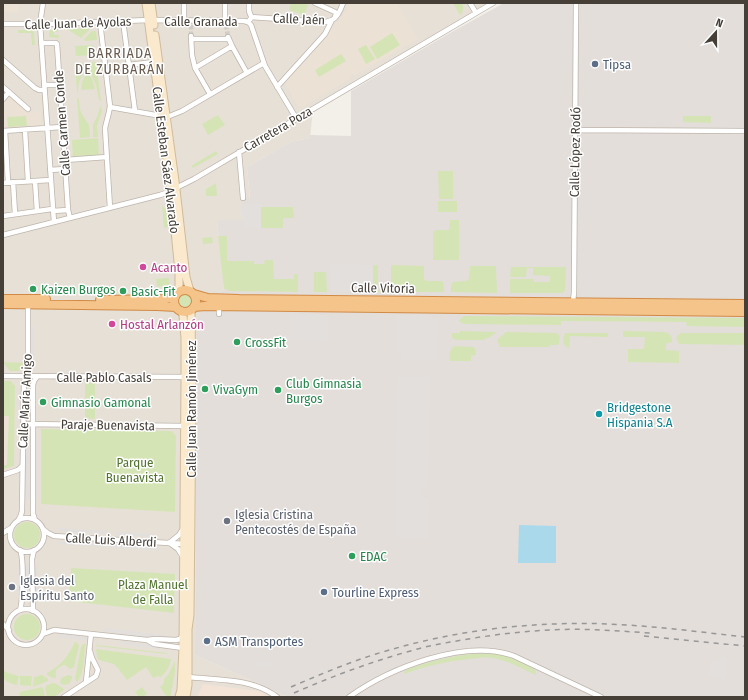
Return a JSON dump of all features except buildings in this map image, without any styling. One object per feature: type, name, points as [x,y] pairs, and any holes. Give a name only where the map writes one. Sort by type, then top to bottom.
[{"type":"highway","points":[[3,299],[166,299],[183,290],[192,292],[196,301],[193,308],[188,311],[157,306],[3,304]]},
{"type":"highway","name":"Calle Vitoria","points":[[192,292],[208,298],[239,299],[745,304]]},
{"type":"highway","points":[[176,295],[174,302],[178,309]]},
{"type":"highway","points":[[573,302],[584,310]]},
{"type":"highway","name":"Calle Vitoria","points":[[193,308],[208,306],[745,312]]},
{"type":"main road","name":"Calle Esteban Sáez Alvarado","points":[[146,3],[151,20],[186,277],[192,292]]},
{"type":"main road","name":"Calle Esteban Sáez Alvarado","points":[[151,3],[154,62],[164,116]]},
{"type":"main road","name":"Calle Esteban Sáez Alvarado","points":[[174,189],[180,275],[176,295]]},
{"type":"main road","name":"Calle Juan Ramón Jiménez","points":[[180,693],[187,580],[188,426],[192,374],[193,308]]},
{"type":"main road","name":"Calle Juan Ramón Jiménez","points":[[178,309],[183,315],[185,338],[185,378],[188,426]]},
{"type":"main road","name":"Calle Juan Ramón Jiménez","points":[[186,697],[188,681],[188,629],[190,624],[190,615],[187,580],[183,558],[187,544],[184,527],[187,507]]},
{"type":"street","points":[[43,3],[40,24],[52,222]]},
{"type":"street","points":[[184,3],[184,20]]},
{"type":"street","points":[[225,3],[226,22]]},
{"type":"street","points":[[249,3],[248,10],[252,17],[248,22],[251,25],[264,63],[296,118]]},
{"type":"street","points":[[277,87],[326,34],[336,14],[315,3]]},
{"type":"street","name":"Calle Jaén","points":[[252,17],[326,22],[334,18],[340,11],[342,3]]},
{"type":"street","points":[[470,3],[476,13]]},
{"type":"street","name":"Carretera Poza","points":[[3,235],[160,196],[194,179],[493,3]]},
{"type":"street","name":"Calle López Rodó","points":[[573,302],[576,130],[576,3]]},
{"type":"street","name":"Calle Juan de Ayolas","points":[[3,24],[151,20]]},
{"type":"street","name":"Calle Granada","points":[[151,20],[184,20],[191,23],[248,22]]},
{"type":"street","points":[[123,21],[135,112]]},
{"type":"street","points":[[100,22],[110,107],[104,128],[110,208]]},
{"type":"street","points":[[210,94],[195,68],[192,55],[191,38],[229,38],[246,73]]},
{"type":"street","name":"Calle Carmen Conde","points":[[41,43],[57,44],[68,210],[70,218]]},
{"type":"street","points":[[195,68],[232,46]]},
{"type":"street","points":[[3,60],[38,90],[60,85]]},
{"type":"street","points":[[129,65],[154,62]]},
{"type":"street","points":[[110,107],[164,116],[182,111],[264,63]]},
{"type":"street","points":[[3,87],[28,109]]},
{"type":"street","points":[[3,99],[9,92]]},
{"type":"street","points":[[50,180],[5,183],[4,131],[62,127]]},
{"type":"street","points":[[25,130],[28,181]]},
{"type":"street","points":[[576,130],[745,131]]},
{"type":"street","points":[[238,152],[243,198]]},
{"type":"street","points":[[65,160],[106,157]]},
{"type":"street","points":[[50,170],[65,169]]},
{"type":"street","points":[[35,181],[37,211]]},
{"type":"street","points":[[14,182],[16,214]]},
{"type":"street","points":[[3,216],[37,211],[68,210]]},
{"type":"street","name":"Calle Vitoria","points":[[524,310],[538,307],[570,306],[573,302]]},
{"type":"street","name":"Calle María Amigo","points":[[18,520],[22,513],[24,382],[28,376],[28,305]]},
{"type":"street","points":[[185,378],[192,374]]},
{"type":"street","name":"Calle Pablo Casals","points":[[3,376],[185,378]]},
{"type":"street","points":[[15,376],[24,382]]},
{"type":"street","name":"Calle María Amigo","points":[[35,520],[33,514],[33,385],[37,377]]},
{"type":"street","name":"Paraje Buenavista","points":[[23,424],[188,426]]},
{"type":"street","points":[[3,475],[15,471],[22,466]]},
{"type":"street","points":[[15,471],[22,477]]},
{"type":"street","points":[[25,518],[35,520],[43,529],[44,537],[41,544],[34,550],[28,552],[20,550],[3,533],[11,528],[18,520],[25,518]]},
{"type":"street","name":"Calle Luis Alberdi","points":[[169,543],[179,535],[184,527]]},
{"type":"street","points":[[10,539],[11,528]]},
{"type":"street","name":"Calle Luis Alberdi","points":[[43,529],[52,536]]},
{"type":"street","name":"Calle Luis Alberdi","points":[[41,544],[52,536],[187,544]]},
{"type":"street","name":"Calle Luis Alberdi","points":[[169,543],[178,549],[183,558]]},
{"type":"street","points":[[20,550],[22,559],[22,599],[20,610]]},
{"type":"street","points":[[33,611],[32,559],[34,550]]},
{"type":"street","points":[[9,630],[10,620],[13,615],[20,610],[25,609],[33,611],[40,616],[44,623],[54,630]]},
{"type":"street","points":[[10,620],[3,623],[9,630],[12,638],[24,645],[30,645],[40,639],[43,634],[44,623]]},
{"type":"street","points":[[43,634],[54,630],[147,640],[176,640],[180,639],[183,635]]},
{"type":"street","points":[[86,682],[91,634]]},
{"type":"street","points":[[147,640],[154,644],[183,648],[185,652],[185,673],[188,681]]},
{"type":"street","points":[[64,697],[96,676],[98,670],[90,651]]},
{"type":"street","points":[[349,697],[373,682],[409,666],[447,655],[480,651],[499,652],[514,656],[593,695],[601,697]]},
{"type":"street","points":[[87,667],[92,675],[96,676]]},
{"type":"street","points":[[188,681],[196,678]]},
{"type":"street","points":[[180,693],[183,682],[196,678],[246,683],[262,688],[276,697]]},
{"type":"shaded area","points":[[3,3],[493,3],[313,109],[310,138],[291,142],[247,167],[250,199],[242,198],[243,220],[217,220],[224,289],[199,314],[197,319],[195,655],[288,697],[3,697]]},
{"type":"shaded area","points":[[3,3],[19,3],[18,13],[3,12]]},
{"type":"shaded area","points":[[348,3],[397,3],[418,39],[356,75],[350,76],[351,78],[313,101],[312,100],[300,109],[284,81],[347,10]]},
{"type":"shaded area","points":[[504,3],[745,3],[745,697],[288,697],[195,655],[197,319],[199,314],[224,289],[217,220],[243,220],[241,198],[250,198],[247,167],[291,142],[310,138],[310,135],[351,136],[351,91]]},
{"type":"shaded area","points":[[9,96],[27,112],[41,111],[42,125],[3,128],[3,103]]},
{"type":"shaded area","points":[[242,204],[261,204],[261,228],[244,227]]},
{"type":"shaded area","points":[[330,263],[373,265],[373,292],[331,292]]},
{"type":"shaded area","points":[[662,298],[745,299],[745,301],[660,300]]},
{"type":"shaded area","points":[[290,314],[328,315],[328,341],[289,340]]},
{"type":"shaded area","points":[[397,315],[429,315],[430,321],[433,319],[438,319],[437,360],[401,360],[401,353],[397,352]]},
{"type":"shaded area","points":[[31,325],[34,326],[34,356],[31,355]]},
{"type":"shaded area","points":[[397,377],[430,377],[428,487],[422,487],[421,497],[429,498],[428,538],[395,537]]},
{"type":"shaded area","points":[[3,381],[11,381],[15,386],[14,466],[3,469]]},
{"type":"shaded area","points":[[26,389],[31,392],[31,412],[26,411]]},
{"type":"shaded area","points":[[20,390],[20,429],[18,431],[18,391]]},
{"type":"shaded area","points":[[25,435],[31,437],[30,502],[25,500]]},
{"type":"shaded area","points":[[38,436],[38,498],[35,500],[36,438]]},
{"type":"shaded area","points":[[57,529],[106,531],[109,534],[59,531]]},
{"type":"shaded area","points":[[115,533],[153,534],[153,537],[117,535]]},
{"type":"shaded area","points":[[56,541],[105,544],[107,546],[59,544]]},
{"type":"shaded area","points":[[114,544],[158,547],[161,549],[116,548]]},
{"type":"shaded area","points":[[25,564],[30,567],[30,597],[25,595]]},
{"type":"shaded area","points":[[21,565],[21,594],[18,596],[18,567]]},
{"type":"shaded area","points":[[38,566],[38,595],[35,597],[35,568]]},
{"type":"shaded area","points":[[104,628],[163,635],[165,638],[104,632]]},
{"type":"shaded area","points":[[59,634],[86,637],[87,640],[59,638]]},
{"type":"shaded area","points":[[121,641],[160,646],[161,648],[121,644]]},
{"type":"shaded area","points":[[720,658],[727,659],[725,679],[708,674],[714,660],[719,661]]},
{"type":"shaded area","points":[[254,662],[273,662],[273,666],[254,665]]},
{"type":"shaded area","points":[[203,684],[259,691],[270,697],[197,697]]},
{"type":"green space","points":[[291,3],[308,5],[304,15],[289,10]]},
{"type":"green space","points":[[453,3],[462,3],[463,9],[460,15]]},
{"type":"green space","points":[[91,28],[81,38],[67,29]]},
{"type":"green space","points":[[58,29],[58,32],[54,32],[54,35],[59,35],[59,38],[49,37],[50,30]]},
{"type":"green space","points":[[18,30],[33,30],[35,45],[32,45],[31,33],[18,33]]},
{"type":"green space","points":[[92,31],[96,31],[97,40],[85,41],[84,39]]},
{"type":"green space","points":[[392,33],[400,45],[377,59],[370,47]]},
{"type":"green space","points":[[94,45],[94,55],[76,56],[75,46]]},
{"type":"green space","points":[[366,45],[375,59],[366,64],[358,49]]},
{"type":"green space","points":[[341,54],[346,61],[319,77],[315,70]]},
{"type":"green space","points":[[96,62],[101,101],[99,100],[96,85],[89,70],[88,63]]},
{"type":"green space","points":[[84,63],[85,71],[78,86],[77,93],[75,64]]},
{"type":"green space","points":[[87,72],[92,79],[95,89],[81,90],[82,82]]},
{"type":"green space","points":[[77,98],[79,99],[80,110],[89,125],[90,137],[80,138]]},
{"type":"green space","points":[[101,106],[102,111],[97,126],[98,137],[93,137],[93,125]]},
{"type":"green space","points":[[218,115],[225,125],[208,135],[202,124]]},
{"type":"green space","points":[[26,116],[27,126],[8,127],[7,117]]},
{"type":"green space","points":[[683,116],[711,116],[711,123],[683,122]]},
{"type":"green space","points":[[98,138],[99,156],[73,157],[72,140]]},
{"type":"green space","points":[[216,151],[218,154],[193,168],[191,166]]},
{"type":"green space","points":[[438,171],[453,171],[453,199],[439,199]]},
{"type":"green space","points":[[216,183],[217,196],[206,196],[206,189]]},
{"type":"green space","points":[[438,201],[457,201],[457,212],[438,212]]},
{"type":"green space","points":[[162,206],[166,209],[168,227],[164,228]]},
{"type":"green space","points":[[261,207],[293,207],[294,218],[283,218],[283,228],[261,228]]},
{"type":"green space","points":[[450,220],[459,220],[459,260],[433,260],[433,232],[437,230],[449,230]]},
{"type":"green space","points":[[218,236],[227,236],[227,261],[254,261],[254,264],[264,264],[265,260],[273,260],[274,279],[294,279],[294,274],[298,274],[298,292],[228,291],[227,289],[224,289]]},
{"type":"green space","points":[[212,237],[213,243],[203,244],[202,238]]},
{"type":"green space","points":[[373,265],[378,265],[378,290],[381,290],[381,292],[373,292]]},
{"type":"green space","points":[[391,265],[424,266],[424,279],[427,281],[443,282],[444,292],[387,292],[387,290],[391,290]]},
{"type":"green space","points":[[470,266],[496,266],[497,293],[451,292],[453,282],[466,281],[469,279]]},
{"type":"green space","points":[[511,267],[566,267],[565,291],[562,293],[510,293],[510,279],[534,279],[534,282],[550,282],[550,276],[533,275],[533,268],[527,268],[526,277],[510,277]]},
{"type":"green space","points":[[314,272],[326,272],[327,292],[314,292]]},
{"type":"green space","points":[[169,278],[170,285],[157,287],[156,279]]},
{"type":"green space","points":[[185,293],[190,295],[192,300],[190,305],[185,307],[180,305],[178,300],[180,295]]},
{"type":"green space","points":[[464,316],[745,318],[745,327],[687,326],[686,322],[561,321],[561,325],[464,324],[459,320]]},
{"type":"green space","points":[[460,331],[497,332],[483,340],[456,340],[452,338],[452,333],[460,333]]},
{"type":"green space","points":[[623,331],[668,333],[672,342],[666,344],[666,350],[679,351],[679,363],[628,362],[628,349],[644,349],[645,337],[623,337]]},
{"type":"green space","points":[[506,332],[557,333],[560,336],[558,345],[550,345],[550,347],[500,347],[497,340]]},
{"type":"green space","points":[[565,333],[608,333],[608,337],[570,336],[569,348],[565,346]]},
{"type":"green space","points":[[681,333],[745,333],[745,345],[679,344],[676,338]]},
{"type":"green space","points":[[455,346],[473,347],[475,348],[476,355],[471,356],[471,361],[450,361],[451,350]]},
{"type":"green space","points":[[3,362],[23,363],[23,366],[19,371],[10,371]]},
{"type":"green space","points":[[3,381],[11,381],[15,386],[14,466],[3,469],[3,465],[7,465],[9,416],[3,416]]},
{"type":"green space","points":[[85,383],[95,383],[95,419],[85,418]]},
{"type":"green space","name":"Parque Buenavista","points":[[41,429],[172,431],[176,436],[175,512],[41,504]]},
{"type":"green space","points":[[27,522],[36,526],[40,535],[36,544],[27,548],[18,544],[14,535],[18,526]]},
{"type":"green space","name":"Plaza Manuel de Falla","points":[[71,568],[175,574],[174,613],[69,601]]},
{"type":"green space","points":[[27,614],[36,618],[40,627],[36,636],[27,640],[18,636],[14,627],[18,618]]},
{"type":"green space","points":[[75,642],[79,646],[74,667],[70,669],[63,665],[57,670],[55,678],[47,675],[47,673],[64,660]]},
{"type":"green space","points":[[83,644],[87,644],[85,646],[81,675],[77,682],[75,679],[81,647]]},
{"type":"green space","points":[[96,646],[167,653],[167,654]]},
{"type":"green space","points":[[96,649],[171,659],[168,668],[161,677],[158,676],[153,678],[146,667],[127,680],[114,664],[99,660]]},
{"type":"green space","points":[[480,653],[503,655],[512,658],[534,669],[536,675],[504,661],[487,658],[445,663],[404,674],[406,670],[433,661],[461,655]]},
{"type":"green space","points":[[175,661],[175,672],[171,694],[170,697],[167,697],[160,687]]},
{"type":"green space","points":[[3,670],[19,676],[17,685],[6,681]]},
{"type":"green space","points":[[42,675],[48,679],[48,681],[33,687],[34,677]]},
{"type":"green space","points":[[68,675],[72,676],[69,684],[64,685],[60,683],[61,678]]},
{"type":"green space","points":[[20,676],[32,676],[31,686],[20,685]]},
{"type":"green space","points":[[53,683],[57,684],[64,690],[54,697],[47,697],[45,688],[47,685]]},
{"type":"green space","points":[[42,687],[45,697],[22,697],[19,695],[20,692]]},
{"type":"green space","points":[[142,687],[147,694],[139,697],[135,692]]},
{"type":"water","points":[[519,525],[556,526],[556,563],[518,563]]},
{"type":"tunnel","points":[[191,25],[191,36]]},
{"type":"tunnel","points":[[226,25],[228,37]]},
{"type":"railway","points":[[291,687],[354,661],[376,654],[442,637],[509,627],[579,623],[650,627],[745,637]]},
{"type":"railway","points":[[294,693],[383,659],[426,647],[462,640],[518,632],[564,629],[650,633]]},
{"type":"railway","points":[[644,636],[745,646]]},
{"type":"place","name":"Tipsa","points":[[595,64]]},
{"type":"place","name":"Acanto","points":[[143,267]]},
{"type":"place","name":"Kaizen Burgos","points":[[33,289]]},
{"type":"place","name":"Basic-Fit","points":[[123,291]]},
{"type":"place","name":"Hostal Arlanzón","points":[[112,324]]},
{"type":"place","name":"CrossFit","points":[[237,342]]},
{"type":"place","name":"VivaGym","points":[[205,389]]},
{"type":"place","name":"Club Gimnasia Burgos","points":[[278,390]]},
{"type":"place","name":"Gimnasio Gamonal","points":[[43,402]]},
{"type":"place","name":"Bridgestone Hispania S.A","points":[[599,414]]},
{"type":"place","name":"Iglesia Cristina Pentecostés de España","points":[[227,521]]},
{"type":"place","name":"EDAC","points":[[352,556]]},
{"type":"place","name":"Iglesia del Espíritu Santo","points":[[12,587]]},
{"type":"place","name":"Tourline Express","points":[[324,592]]},
{"type":"place","name":"ASM Transportes","points":[[207,641]]},
{"type":"district","name":"BARRIADA DE ZURBARÁN","points":[[120,62]]}]
